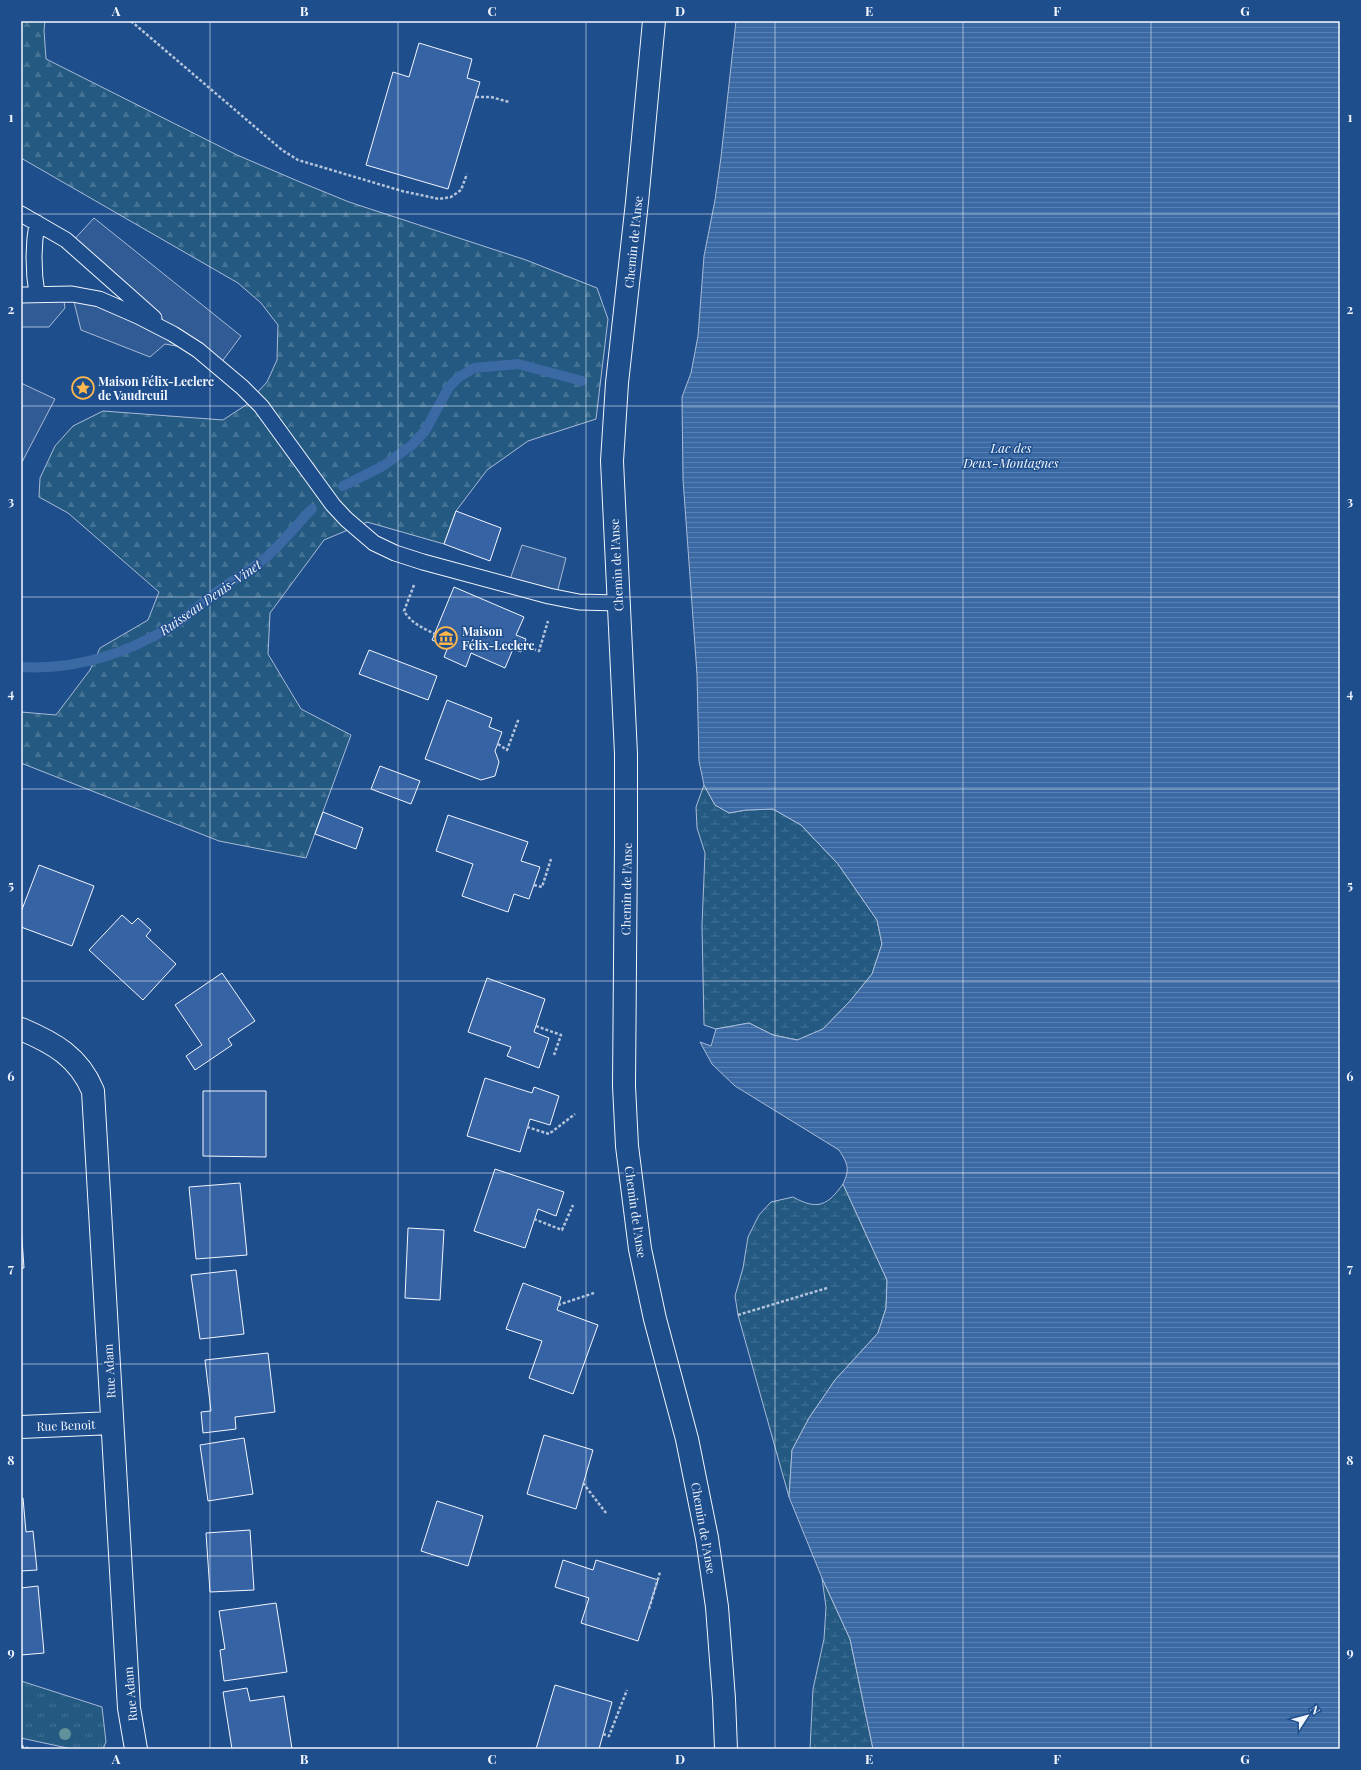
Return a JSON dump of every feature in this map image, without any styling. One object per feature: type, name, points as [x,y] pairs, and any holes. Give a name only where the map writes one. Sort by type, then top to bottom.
[{"type":"street","name":"Chemin de l'Anse","points":[[654,21],[614,427],[613,503],[626,769],[624,1052],[627,1146],[635,1215],[642,1256],[655,1319],[685,1432],[707,1538],[717,1607],[726,1749]]},
{"type":"street","name":"Rue Adam","points":[[21,1029],[56,1046],[81,1067],[93,1091],[97,1136],[129,1708],[136,1749]]},
{"type":"street","name":"Rue Benoit","points":[[21,1427],[112,1423]]},
{"type":"lane","points":[[21,214],[66,240],[173,334]]},
{"type":"lane","points":[[37,223],[33,263],[37,294]]},
{"type":"lane","points":[[21,295],[72,294],[99,299],[138,316],[173,334],[198,350],[242,387],[261,406],[333,505],[346,519],[374,543],[396,553],[423,562],[556,597],[579,602],[618,603]]},
{"type":"path","points":[[131,21],[282,150],[298,160],[402,191],[439,200],[451,197],[461,190],[468,174]]},
{"type":"path","points":[[476,97],[491,97],[509,102]]},
{"type":"path","points":[[524,645],[539,651],[556,597]]},
{"type":"path","points":[[404,611],[407,617],[417,626],[435,634]]},
{"type":"path","points":[[498,744],[507,750],[519,718]]},
{"type":"path","points":[[534,885],[542,887],[551,859]]},
{"type":"path","points":[[536,1026],[561,1035],[554,1055]]},
{"type":"path","points":[[527,1127],[549,1134],[575,1114]]},
{"type":"path","points":[[534,1219],[562,1230],[573,1205]]},
{"type":"path","points":[[738,1315],[827,1288]]},
{"type":"path","points":[[558,1305],[594,1293]]},
{"type":"path","points":[[584,1483],[606,1513]]},
{"type":"path","points":[[649,1608],[660,1572]]},
{"type":"path","points":[[603,1734],[609,1736],[627,1690]]},
{"type":"path","points":[[21,1746],[30,1749]]},
{"type":"green space","points":[[21,21],[45,21],[44,30],[46,59],[237,155],[349,202],[526,260],[597,288],[608,319],[596,419],[528,441],[487,470],[456,511],[444,544],[367,522],[324,540],[270,613],[268,654],[301,709],[351,735],[306,858],[219,841],[21,763],[21,712],[56,715],[90,670],[100,648],[148,620],[159,592],[68,513],[39,497],[40,478],[55,446],[73,426],[103,411],[223,420],[246,405],[267,382],[277,360],[278,325],[261,303],[238,283],[21,158]]},
{"type":"green space","points":[[704,785],[715,805],[729,813],[746,810],[773,809],[801,825],[838,864],[877,920],[882,944],[872,974],[850,1001],[823,1029],[798,1040],[773,1035],[749,1023],[716,1029],[704,1025],[702,925],[705,853],[697,828],[696,807]]},
{"type":"green space","points":[[843,1184],[887,1280],[886,1308],[878,1333],[835,1380],[809,1418],[792,1450],[789,1497],[738,1315],[735,1296],[743,1268],[748,1237],[759,1215],[771,1202],[793,1197],[809,1204],[822,1204],[832,1197]]},
{"type":"green space","points":[[822,1578],[850,1639],[873,1749],[810,1749],[813,1689],[824,1639],[826,1607]]},
{"type":"green space","points":[[21,1681],[102,1707],[106,1742],[103,1749],[72,1749],[21,1738]]},
{"type":"shaded area","points":[[94,218],[241,336],[218,367],[198,350],[165,344],[150,357],[81,330],[72,294],[138,316],[70,244]]},
{"type":"shaded area","points":[[63,294],[65,308],[49,327],[21,327],[21,295]]},
{"type":"shaded area","points":[[21,383],[55,399],[21,464]]},
{"type":"shaded area","points":[[522,545],[566,558],[556,597],[508,585]]},
{"type":"water","name":"Lac des Deux-Montagnes","points":[[736,21],[1340,21],[1340,1749],[873,1749],[850,1639],[822,1578],[789,1497],[792,1450],[809,1418],[835,1380],[878,1333],[886,1308],[887,1280],[843,1184],[847,1174],[847,1167],[839,1150],[735,1086],[712,1064],[700,1042],[711,1046],[716,1029],[749,1023],[773,1035],[797,1040],[823,1029],[850,1001],[872,974],[882,944],[877,920],[838,864],[801,825],[773,809],[746,810],[729,813],[715,805],[704,785],[699,761],[697,674],[683,479],[682,397],[691,373],[698,336],[704,256],[715,200],[721,157]]},
{"type":"building","points":[[419,43],[472,59],[467,78],[480,82],[448,189],[366,165],[393,72],[409,77]]},
{"type":"building","points":[[456,511],[501,528],[490,561],[444,544]]},
{"type":"building","points":[[454,587],[524,617],[516,635],[526,639],[521,652],[513,649],[505,668],[471,653],[466,667],[444,657],[448,647],[432,640]]},
{"type":"building","points":[[369,650],[437,676],[428,700],[359,674]]},
{"type":"building","points":[[447,700],[492,718],[489,727],[502,732],[495,751],[499,762],[495,776],[481,780],[425,759]]},
{"type":"building","points":[[380,766],[420,781],[411,804],[371,789]]},
{"type":"building","points":[[323,812],[363,828],[356,849],[315,834]]},
{"type":"building","points":[[448,815],[528,842],[521,861],[540,867],[529,899],[514,894],[508,912],[462,896],[473,864],[436,851]]},
{"type":"building","points":[[39,865],[94,886],[72,946],[21,927],[21,912]]},
{"type":"building","points":[[122,915],[132,924],[138,918],[151,930],[146,936],[176,964],[143,1000],[89,950]]},
{"type":"building","points":[[222,973],[255,1021],[228,1039],[232,1045],[195,1070],[186,1056],[202,1045],[175,1005]]},
{"type":"building","points":[[487,978],[545,999],[534,1032],[549,1038],[539,1068],[507,1056],[511,1047],[468,1032]]},
{"type":"building","points":[[485,1078],[532,1093],[534,1087],[559,1096],[550,1125],[530,1119],[520,1152],[467,1136]]},
{"type":"building","points":[[203,1091],[266,1091],[266,1157],[203,1156]]},
{"type":"building","points":[[495,1169],[564,1192],[556,1216],[538,1209],[525,1248],[474,1231]]},
{"type":"building","points":[[240,1183],[247,1255],[196,1259],[189,1187]]},
{"type":"building","points":[[21,1225],[24,1268],[21,1268]]},
{"type":"building","points":[[408,1228],[444,1230],[440,1300],[405,1298]]},
{"type":"building","points":[[236,1270],[244,1334],[200,1339],[191,1275]]},
{"type":"building","points":[[523,1283],[561,1297],[557,1310],[598,1325],[573,1394],[529,1378],[542,1341],[506,1329]]},
{"type":"building","points":[[268,1353],[275,1412],[235,1417],[236,1429],[203,1433],[201,1412],[211,1411],[205,1360]]},
{"type":"building","points":[[544,1435],[593,1450],[576,1509],[527,1494]]},
{"type":"building","points":[[244,1438],[253,1494],[208,1501],[200,1445]]},
{"type":"building","points":[[21,1498],[23,1498],[26,1532],[33,1531],[37,1570],[21,1571]]},
{"type":"building","points":[[437,1501],[483,1516],[468,1566],[421,1551]]},
{"type":"building","points":[[250,1530],[254,1590],[210,1592],[206,1533]]},
{"type":"building","points":[[563,1560],[593,1570],[596,1560],[658,1580],[638,1641],[581,1623],[589,1598],[555,1587]]},
{"type":"building","points":[[38,1586],[44,1653],[21,1655],[21,1588]]},
{"type":"building","points":[[276,1603],[287,1672],[224,1681],[220,1650],[225,1649],[219,1611]]},
{"type":"building","points":[[555,1685],[612,1702],[599,1749],[536,1749]]},
{"type":"building","points":[[247,1688],[250,1701],[284,1696],[292,1749],[232,1749],[223,1692]]},
{"type":"waterway","name":"Ruisseau Denis-Vinet","points":[[343,486],[383,466],[412,445],[425,431],[449,387],[459,377],[474,368],[518,364],[582,381]]},
{"type":"waterway","name":"Ruisseau Denis-Vinet","points":[[21,667],[60,666],[80,663],[118,652],[154,636],[172,626],[219,590],[263,560],[312,509]]},
{"type":"place","name":"Maison Félix-Leclerc de Vaudreuil","points":[[83,388]]},
{"type":"place","name":"Maison Félix-Leclerc","points":[[446,638]]}]
